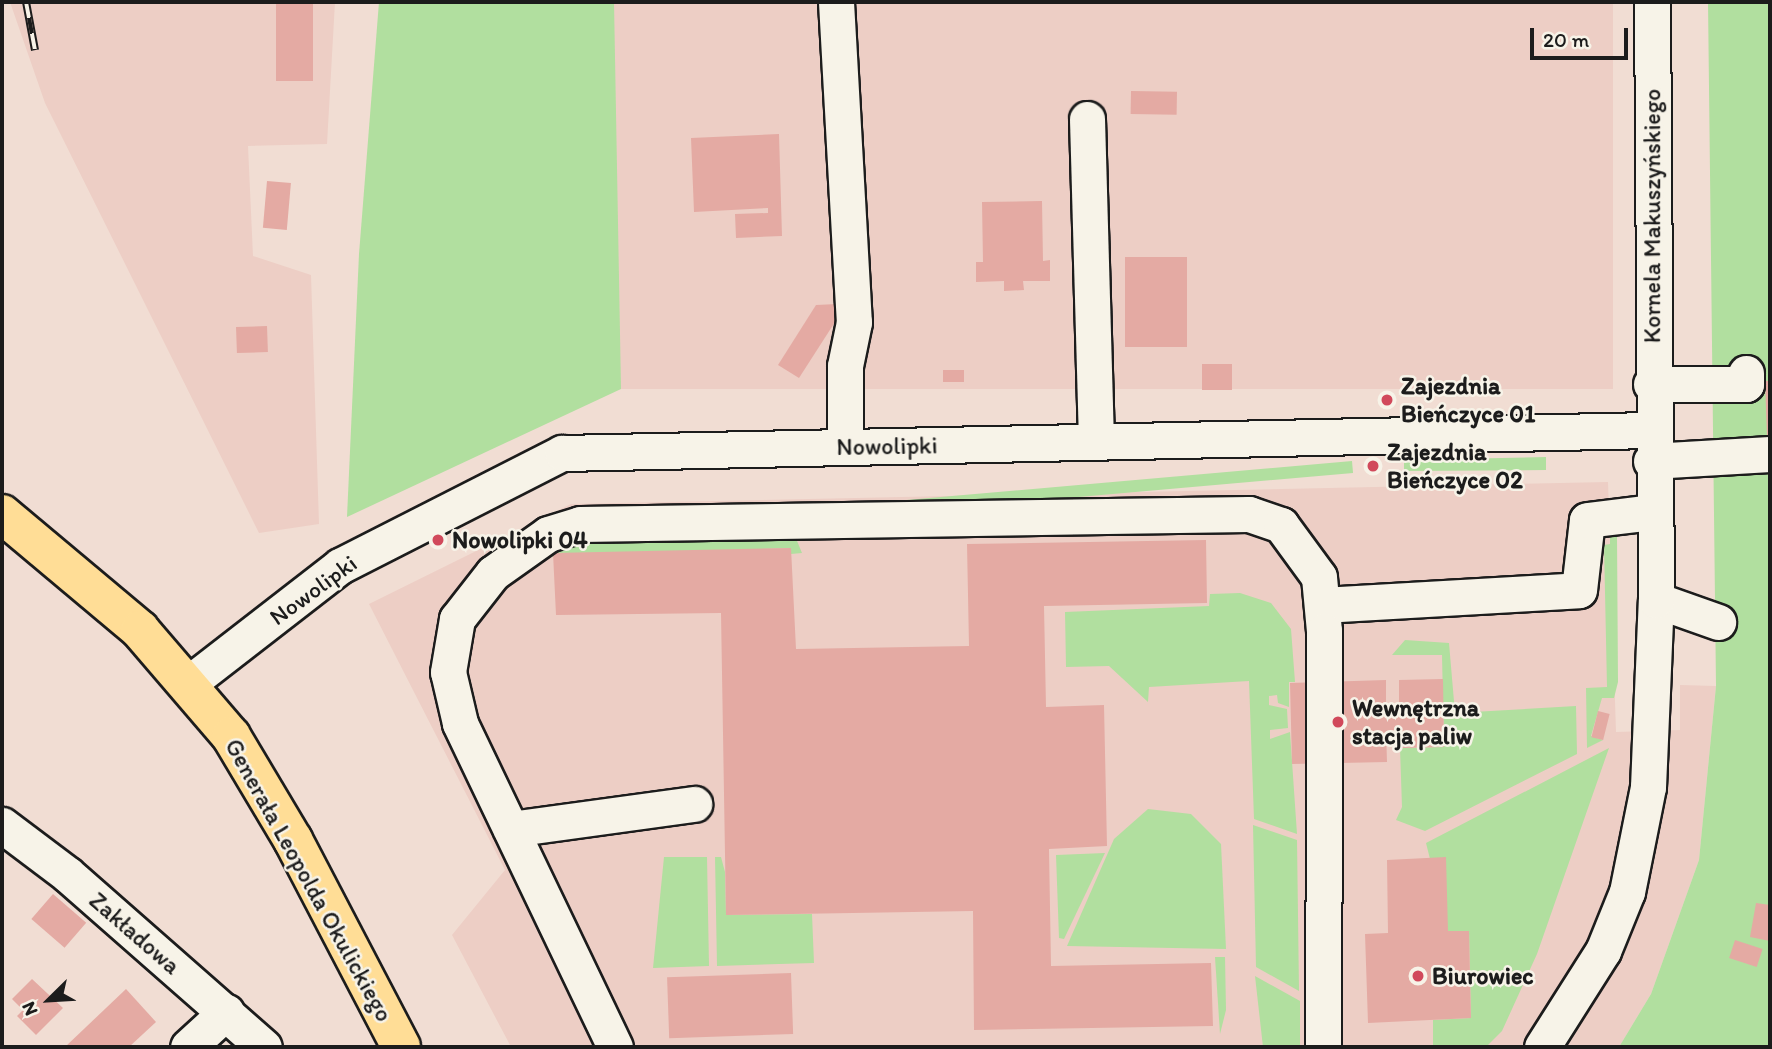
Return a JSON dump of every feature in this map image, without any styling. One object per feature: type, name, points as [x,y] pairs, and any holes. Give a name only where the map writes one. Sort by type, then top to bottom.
[{"type":"main road","name":"Generała Leopolda Okulickiego","points":[[2,514],[127,618],[189,683],[259,777],[401,1047]]},
{"type":"street","points":[[836,2],[854,322],[845,366],[845,447]]},
{"type":"street","name":"Kornela Makuszyńskiego","points":[[1542,1047],[1603,951],[1627,892],[1642,838],[1656,600],[1651,445],[1652,2]]},
{"type":"street","points":[[1087,119],[1097,442]]},
{"type":"street","points":[[1651,384],[1746,384],[1746,373]]},
{"type":"street","name":"Nowolipki","points":[[189,683],[340,566],[562,453],[1097,442],[1651,445],[1770,454]]},
{"type":"street","points":[[1321,605],[1579,590],[1587,520],[1652,513]]},
{"type":"street","points":[[615,1047],[460,723],[448,672],[457,619],[493,573],[520,551],[580,524],[1249,514],[1281,525],[1319,576],[1323,1047]]},
{"type":"street","points":[[1656,600],[1718,622]]},
{"type":"street","points":[[511,829],[694,804]]},
{"type":"street","name":"Zakładowa","points":[[2,825],[226,1012],[264,1047]]},
{"type":"street","points":[[188,1047],[226,1012]]},
{"type":"shaded area","points":[[10,2],[335,2],[327,144],[248,146],[253,256],[311,275],[319,524],[259,533],[45,103]]},
{"type":"shaded area","points":[[614,2],[1613,2],[1613,389],[614,389]]},
{"type":"shaded area","points":[[1608,482],[1616,732],[1680,730],[1680,685],[1716,686],[1699,860],[1651,994],[1619,1047],[511,1047],[452,935],[505,870],[369,604],[571,504]]},
{"type":"green space","points":[[379,2],[614,2],[621,389],[347,517],[359,254]]},
{"type":"green space","points":[[1708,2],[1770,2],[1770,1047],[1619,1047],[1651,994],[1699,860],[1716,686]]},
{"type":"green space","points":[[1546,457],[1546,470],[1404,471],[1404,460]]},
{"type":"green space","points":[[1352,461],[1353,473],[577,541],[576,529]]},
{"type":"green space","points":[[1610,531],[1617,535],[1618,682],[1614,698],[1602,698],[1591,736],[1603,740],[1587,748],[1586,688],[1607,687],[1604,545],[1610,544]]},
{"type":"green space","points":[[795,536],[802,553],[791,554],[791,548],[543,557],[561,540]]},
{"type":"green space","points":[[1240,593],[1271,603],[1291,629],[1295,682],[1289,682],[1289,707],[1278,703],[1277,695],[1269,696],[1269,705],[1287,709],[1288,728],[1270,730],[1270,739],[1290,732],[1297,834],[1254,819],[1249,681],[1149,687],[1148,702],[1109,666],[1066,667],[1065,612],[1209,606],[1210,594]]},
{"type":"green space","points":[[1405,640],[1449,643],[1455,713],[1576,706],[1577,754],[1425,831],[1396,820],[1402,807],[1400,748],[1444,747],[1442,655],[1392,655]]},
{"type":"green space","points":[[1609,748],[1537,954],[1502,1031],[1486,1047],[1433,1047],[1433,1020],[1471,1018],[1469,931],[1448,931],[1426,843]]},
{"type":"green space","points":[[1148,809],[1191,814],[1221,844],[1226,949],[1067,946],[1114,839]]},
{"type":"green space","points":[[1253,825],[1297,840],[1299,991],[1256,967]]},
{"type":"green space","points":[[1105,853],[1064,939],[1059,938],[1056,855]]},
{"type":"green space","points":[[664,857],[707,857],[709,966],[653,968]]},
{"type":"green space","points":[[715,857],[721,857],[725,872],[726,915],[812,914],[814,963],[717,966]]},
{"type":"green space","points":[[1215,957],[1225,957],[1226,1010],[1220,1034]]},
{"type":"green space","points":[[1255,976],[1300,1001],[1300,1047],[1263,1047]]},
{"type":"building","points":[[276,2],[313,2],[313,81],[276,81]]},
{"type":"building","points":[[1131,91],[1177,92],[1177,115],[1131,114]]},
{"type":"building","points":[[779,134],[782,236],[736,238],[735,214],[768,213],[768,208],[694,212],[691,138]]},
{"type":"building","points":[[267,181],[291,183],[287,230],[263,228]]},
{"type":"building","points":[[1042,201],[1043,261],[1050,260],[1050,281],[1023,281],[1024,290],[1004,291],[1004,281],[976,282],[976,262],[983,262],[982,202]]},
{"type":"building","points":[[1125,257],[1187,257],[1187,347],[1125,347]]},
{"type":"building","points":[[837,304],[835,322],[799,378],[778,365],[816,305]]},
{"type":"building","points":[[267,326],[268,352],[237,353],[236,327]]},
{"type":"building","points":[[1202,364],[1232,364],[1232,390],[1202,390]]},
{"type":"building","points":[[943,370],[964,370],[964,382],[943,382]]},
{"type":"building","points":[[1765,381],[1770,381],[1770,437],[1767,437]]},
{"type":"building","points":[[1206,540],[1207,603],[1044,606],[1046,707],[1104,705],[1107,846],[1049,849],[1051,966],[1211,963],[1213,1026],[974,1030],[973,911],[726,915],[721,613],[556,615],[553,553],[791,548],[796,649],[969,646],[967,544]]},
{"type":"building","points":[[1443,679],[1444,747],[1400,748],[1400,730],[1386,731],[1387,762],[1292,764],[1290,683],[1386,680],[1386,711],[1399,712],[1399,680]]},
{"type":"building","points":[[1598,711],[1610,714],[1603,740],[1591,737]]},
{"type":"building","name":"Biurowiec","points":[[1446,857],[1448,931],[1469,931],[1471,1018],[1368,1023],[1365,934],[1388,933],[1387,860]]},
{"type":"building","points":[[53,894],[86,923],[65,948],[31,919]]},
{"type":"building","points":[[1756,903],[1770,905],[1770,941],[1750,937]]},
{"type":"building","points":[[1735,940],[1763,949],[1757,967],[1729,958]]},
{"type":"building","points":[[791,973],[793,1034],[669,1038],[667,977]]},
{"type":"building","points":[[32,979],[63,1008],[36,1035],[17,1016],[23,1010],[12,999]]},
{"type":"building","points":[[126,989],[156,1022],[129,1047],[65,1047]]},
{"type":"railway","points":[[26,2],[35,50]]},
{"type":"place","name":"Zajezdnia Bieńczyce 01","points":[[1387,400]]},
{"type":"place","name":"Zajezdnia Bieńczyce 02","points":[[1373,466]]},
{"type":"place","name":"Nowolipki 04","points":[[438,540]]},
{"type":"place","name":"Wewnętrzna stacja paliw","points":[[1338,722]]},
{"type":"place","name":"Biurowiec","points":[[1418,976]]}]
